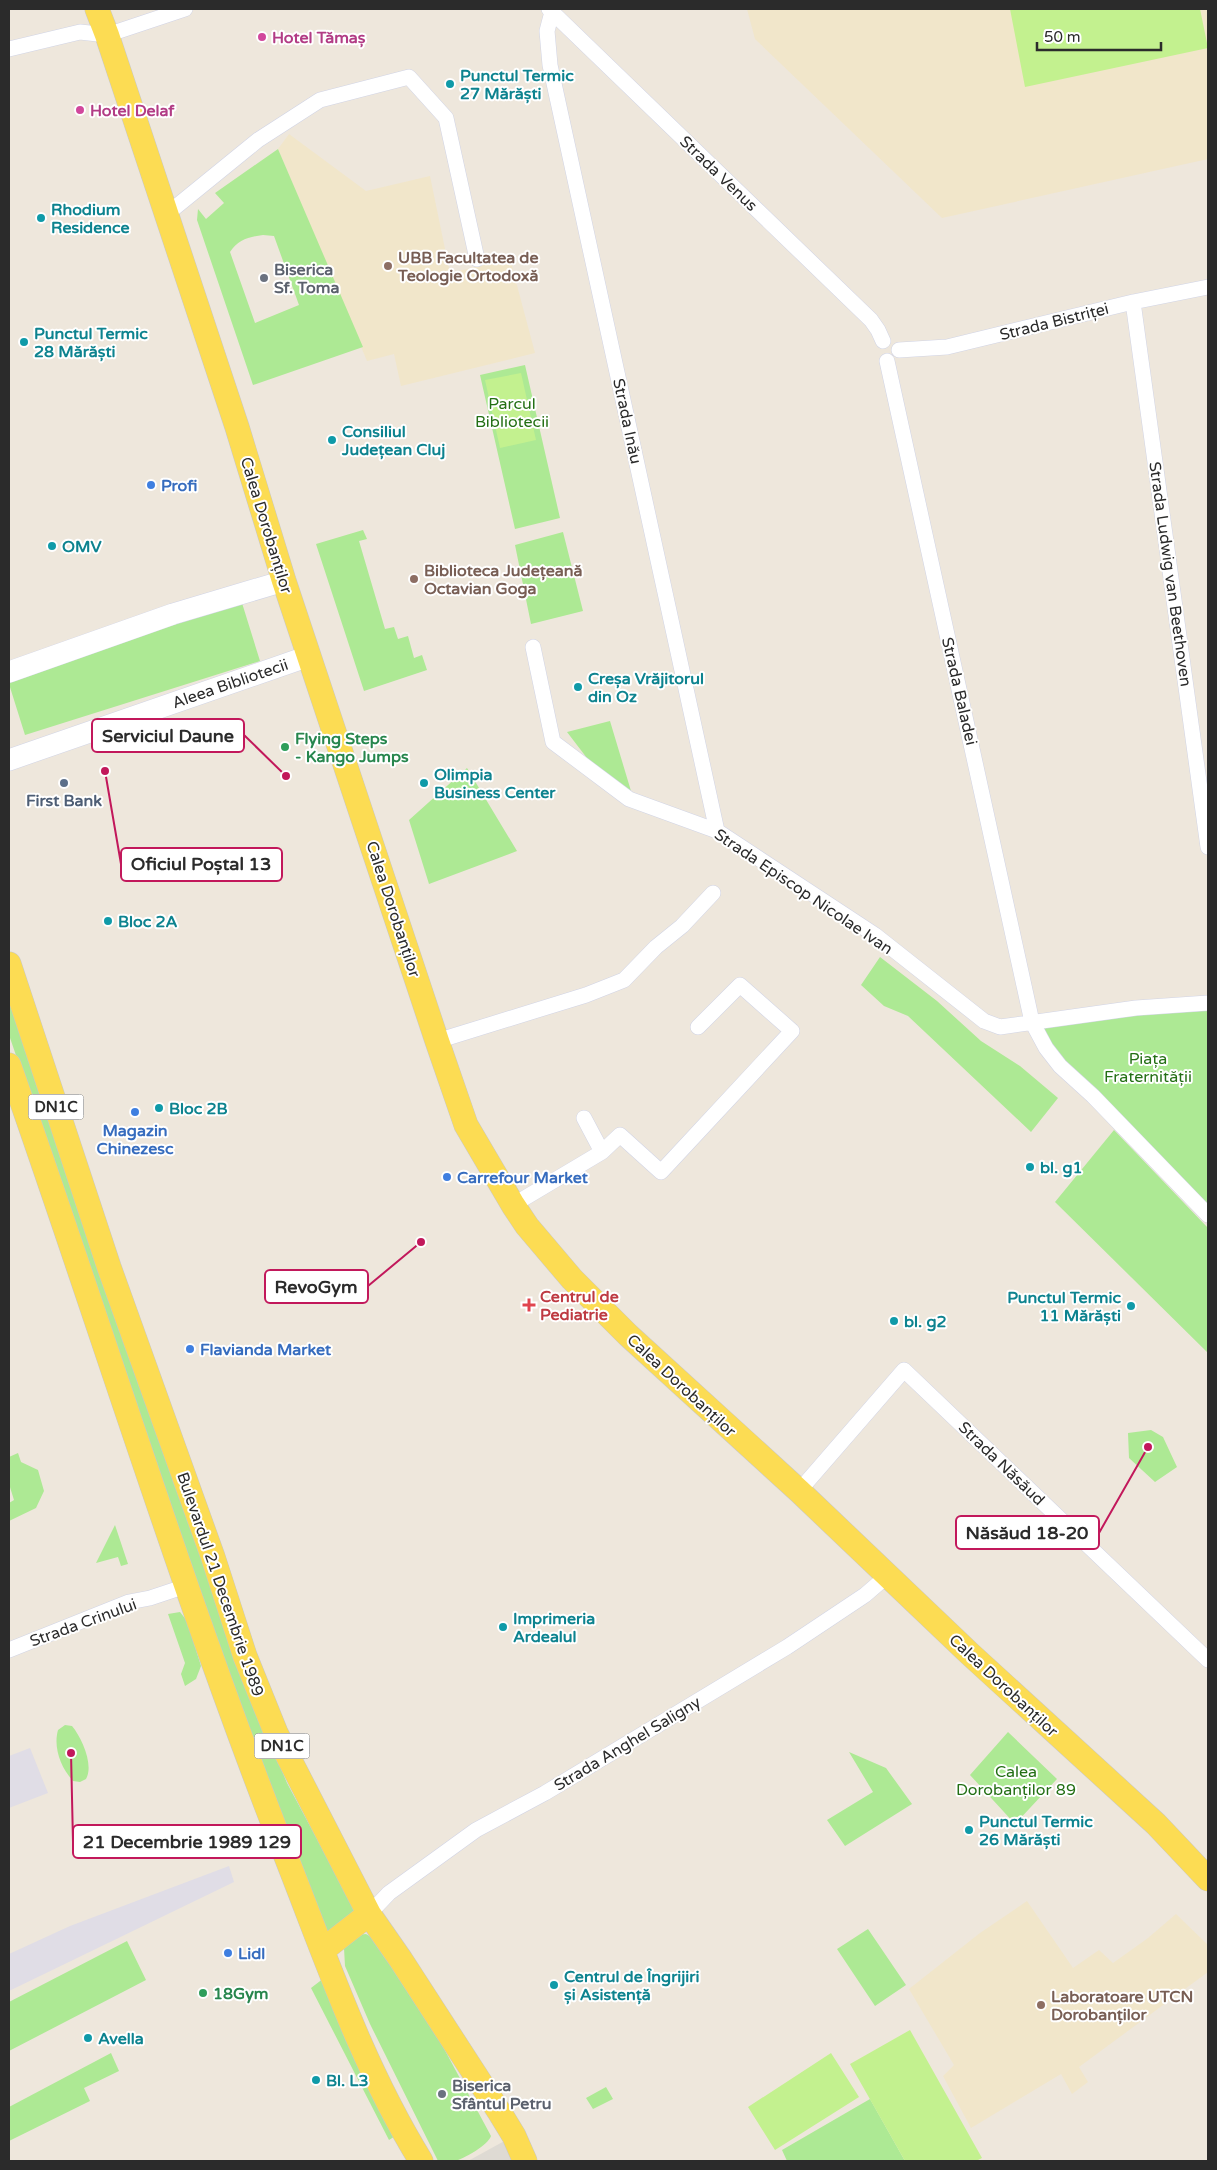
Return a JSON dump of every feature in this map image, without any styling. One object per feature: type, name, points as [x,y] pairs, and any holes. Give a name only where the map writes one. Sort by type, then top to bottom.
[{"type":"main road","name":"Calea Dorobanților","points":[[97,9],[167,214],[237,427],[284,580],[466,1125],[513,1205],[527,1226],[572,1279],[628,1335],[799,1491],[887,1576],[1156,1824],[1208,1879]]},
{"type":"main road","points":[[9,672],[173,614],[284,580]]},
{"type":"main road","name":"Aleea Bibliotecii","points":[[9,760],[309,656]]},
{"type":"main road","name":"Bulevardul 21 Decembrie 1989","points":[[9,964],[109,1266],[257,1688],[286,1755],[369,1914],[500,2113],[514,2136],[525,2161]]},
{"type":"main road","name":"Bulevardul 21 Decembrie 1989","points":[[9,1065],[62,1214],[186,1586],[260,1791],[323,1950],[336,1988],[364,2051],[421,2161]]},
{"type":"main road","points":[[323,1950],[369,1914]]},
{"type":"street","points":[[9,49],[80,32],[107,34],[185,9]]},
{"type":"street","name":"Strada Venus","points":[[550,10],[872,320],[883,341]]},
{"type":"street","name":"Strada Inău","points":[[550,10],[547,31],[550,65],[717,831]]},
{"type":"street","points":[[167,214],[258,140],[320,100],[409,77],[446,118],[477,259]]},
{"type":"street","name":"Strada Bistriței","points":[[900,350],[947,347],[1133,302],[1208,287]]},
{"type":"street","name":"Strada Ludwig van Beethoven","points":[[1133,302],[1208,847]]},
{"type":"street","points":[[892,340],[899,346],[900,350],[896,358],[887,361],[879,353],[879,346],[883,341],[892,340]]},
{"type":"street","name":"Strada Baladei","points":[[887,361],[1032,1022]]},
{"type":"street","name":"Strada Episcop Nicolae Ivan","points":[[533,647],[553,742],[629,799],[717,831],[875,935],[984,1021],[1000,1027],[1032,1022]]},
{"type":"street","points":[[437,1041],[586,995],[624,980],[656,947],[682,926],[713,893]]},
{"type":"street","points":[[513,1205],[602,1152],[620,1135],[661,1172],[792,1031],[740,985],[698,1027]]},
{"type":"street","points":[[1208,1003],[1136,1008],[1032,1022],[1046,1048],[1060,1066],[1093,1096],[1208,1215]]},
{"type":"street","points":[[584,1118],[602,1152]]},
{"type":"street","name":"Strada Năsăud","points":[[799,1491],[904,1370],[1208,1660]]},
{"type":"street","name":"Strada Anghel Saligny","points":[[369,1914],[389,1893],[476,1830],[545,1792],[766,1660],[865,1594],[887,1576]]},
{"type":"street","name":"Strada Crinului","points":[[9,1650],[129,1602],[150,1598],[186,1586]]},
{"type":"shaded area","points":[[747,9],[1208,9],[1208,159],[942,218],[755,39]]},
{"type":"shaded area","name":"UBB Facultatea de Teologie Ortodoxă","points":[[289,134],[366,191],[430,176],[450,273],[510,259],[535,353],[401,386],[394,354],[367,361],[278,149]]},
{"type":"shaded area","points":[[30,1748],[48,1793],[9,1808],[9,1756]]},
{"type":"shaded area","points":[[229,1866],[234,1882],[9,1991],[9,1954],[70,1926]]},
{"type":"shaded area","name":"Laboratoare UTCN Dorobanților","points":[[1027,1901],[1073,1968],[1099,1950],[1113,1963],[1148,1938],[1176,1914],[1208,1945],[1208,1972],[1079,2067],[1088,2082],[1072,2094],[1061,2074],[971,2128],[943,2076],[954,2065],[909,1989],[980,1933]]},
{"type":"shaded area","points":[[508,2139],[518,2161],[468,2161]]},
{"type":"green space","points":[[1010,9],[1200,9],[1208,48],[1025,87]]},
{"type":"green space","points":[[278,149],[363,347],[253,385],[197,220],[198,209],[206,219],[224,203],[215,193]],"holes":[[[263,235],[274,236],[299,305],[255,323],[230,252],[236,245],[248,238]]]},
{"type":"green space","name":"Parcul Bibliotecii","points":[[525,365],[560,518],[515,529],[480,375]]},
{"type":"green space","points":[[521,373],[536,440],[500,448],[485,380]]},
{"type":"green space","points":[[363,530],[367,539],[359,541],[385,629],[394,627],[398,639],[408,636],[414,658],[422,655],[427,670],[364,691],[316,544]]},
{"type":"green space","points":[[563,532],[583,611],[531,624],[515,545]]},
{"type":"green space","points":[[242,603],[260,661],[25,735],[9,684],[9,677]]},
{"type":"green space","points":[[610,721],[631,791],[590,762],[567,732]]},
{"type":"green space","points":[[467,768],[517,851],[429,884],[409,820]]},
{"type":"green space","points":[[880,957],[937,1001],[981,1041],[1020,1066],[1058,1098],[1031,1132],[908,1016],[884,1006],[861,985]]},
{"type":"green space","points":[[9,979],[254,1703],[287,1783],[357,1914],[325,1938],[225,1663],[9,1035]]},
{"type":"green space","name":"Piața Fraternității","points":[[1208,1003],[1208,1215],[1093,1096],[1032,1022]]},
{"type":"green space","points":[[1114,1130],[1208,1228],[1208,1353],[1055,1202]]},
{"type":"green space","points":[[1151,1430],[1163,1437],[1177,1467],[1155,1482],[1129,1458],[1128,1433]]},
{"type":"green space","points":[[18,1453],[21,1462],[38,1470],[44,1491],[36,1508],[9,1521],[9,1503],[14,1500],[9,1484],[9,1457]]},
{"type":"green space","points":[[115,1525],[128,1564],[121,1566],[118,1557],[96,1563]]},
{"type":"green space","points":[[180,1612],[187,1621],[201,1666],[196,1679],[185,1686],[181,1674],[185,1663],[168,1614]]},
{"type":"green space","points":[[65,1725],[72,1726],[76,1731],[88,1759],[89,1766],[86,1779],[80,1782],[73,1781],[65,1770],[57,1751],[58,1730]]},
{"type":"green space","name":"Calea Dorobanților 89","points":[[1008,1732],[1057,1779],[1015,1824],[970,1775]]},
{"type":"green space","points":[[849,1752],[886,1768],[912,1804],[845,1846],[827,1820],[873,1792]]},
{"type":"green space","points":[[868,1929],[906,1985],[875,2006],[837,1949]]},
{"type":"green space","points":[[366,1934],[373,1938],[434,2030],[491,2136],[481,2147],[463,2158],[452,2161],[438,2161],[370,2024],[345,1966],[344,1948],[356,1935]]},
{"type":"green space","points":[[127,1941],[146,1980],[9,2051],[9,2002]]},
{"type":"green space","points":[[324,1978],[400,2133],[389,2140],[311,1988]]},
{"type":"green space","points":[[910,2030],[982,2158],[976,2161],[905,2161],[850,2064]]},
{"type":"green space","points":[[111,2053],[119,2071],[84,2088],[90,2101],[9,2141],[9,2107]]},
{"type":"green space","points":[[831,2053],[859,2097],[775,2150],[748,2107]]},
{"type":"green space","points":[[606,2087],[613,2099],[593,2109],[586,2098]]},
{"type":"green space","points":[[870,2099],[905,2161],[787,2161],[782,2150]]},
{"type":"place","name":"Hotel Tămaș","points":[[262,37]]},
{"type":"place","name":"Punctul Termic 27 Mărăști","points":[[450,84]]},
{"type":"place","name":"Hotel Delaf","points":[[80,110]]},
{"type":"place","name":"Rhodium Residence","points":[[41,218]]},
{"type":"place","name":"UBB Facultatea de Teologie Ortodoxă","points":[[388,266]]},
{"type":"place","name":"Biserica Sf. Toma","points":[[264,278]]},
{"type":"place","name":"Punctul Termic 28 Mărăști","points":[[24,342]]},
{"type":"place","name":"Consiliul Județean Cluj","points":[[332,440]]},
{"type":"place","name":"Profi","points":[[151,485]]},
{"type":"place","name":"OMV","points":[[52,546]]},
{"type":"place","name":"Biblioteca Județeană Octavian Goga","points":[[414,579]]},
{"type":"place","name":"Creșa Vrăjitorul din Oz","points":[[578,687]]},
{"type":"place","name":"Flying Steps - Kango Jumps","points":[[285,747]]},
{"type":"place","name":"Oficiul Poștal 13","points":[[105,771]]},
{"type":"place","name":"Serviciul Daune","points":[[286,776]]},
{"type":"place","name":"First Bank","points":[[64,783]]},
{"type":"place","name":"Olimpia Business Center","points":[[424,783]]},
{"type":"place","name":"Bloc 2A","points":[[108,921]]},
{"type":"place","name":"Bloc 2B","points":[[159,1108]]},
{"type":"place","name":"Magazin Chinezesc","points":[[135,1112]]},
{"type":"place","name":"bl. g1","points":[[1030,1167]]},
{"type":"place","name":"Carrefour Market","points":[[447,1177]]},
{"type":"place","name":"RevoGym","points":[[421,1242]]},
{"type":"place","name":"Centrul de Pediatrie","points":[[529,1305]]},
{"type":"place","name":"Punctul Termic 11 Mărăști","points":[[1131,1306]]},
{"type":"place","name":"bl. g2","points":[[894,1321]]},
{"type":"place","name":"Flavianda Market","points":[[190,1349]]},
{"type":"place","name":"Năsăud 18-20","points":[[1148,1447]]},
{"type":"place","name":"Imprimeria Ardealul","points":[[503,1627]]},
{"type":"place","name":"21 Decembrie 1989 129","points":[[71,1753]]},
{"type":"place","name":"Punctul Termic 26 Mărăști","points":[[969,1830]]},
{"type":"place","name":"Lidl","points":[[228,1953]]},
{"type":"place","name":"Centrul de Îngrijiri și Asistență","points":[[554,1985]]},
{"type":"place","name":"18Gym","points":[[203,1993]]},
{"type":"place","name":"Laboratoare UTCN Dorobanților","points":[[1041,2005]]},
{"type":"place","name":"Avella","points":[[88,2038]]},
{"type":"place","name":"Bl. L3","points":[[316,2080]]},
{"type":"place","name":"Biserica Sfântul Petru","points":[[442,2094]]}]
